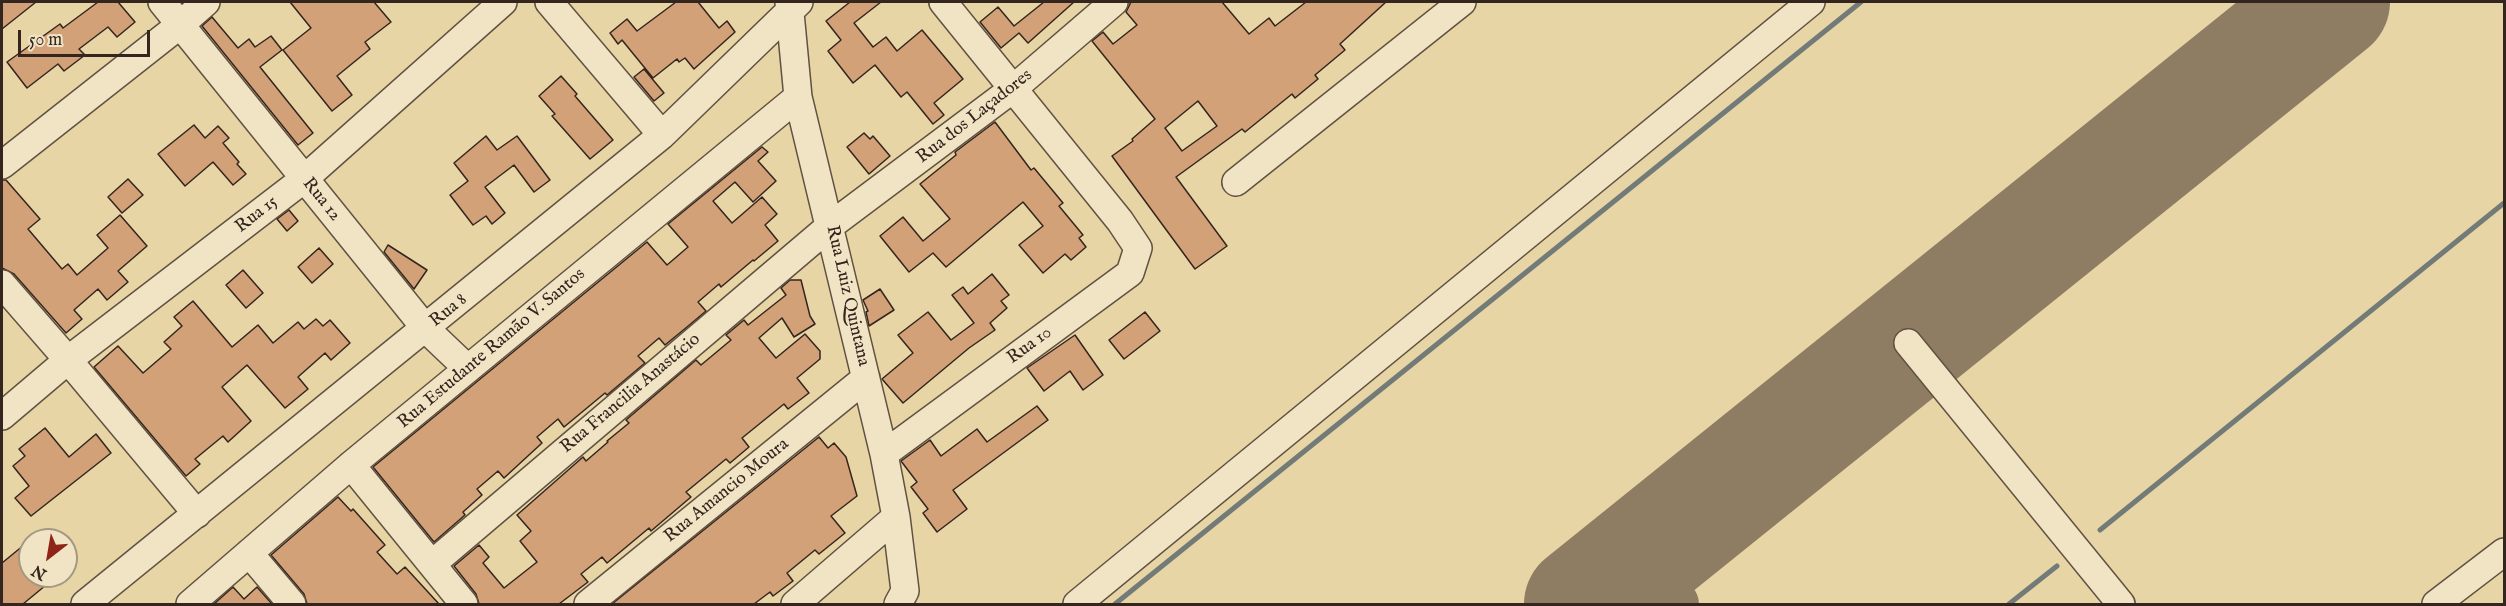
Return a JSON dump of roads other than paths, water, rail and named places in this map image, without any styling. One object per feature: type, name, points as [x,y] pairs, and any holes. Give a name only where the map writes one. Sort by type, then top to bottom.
[{"type":"street","name":"Rua 12","points":[[162,2],[426,329],[468,369]]},
{"type":"street","points":[[2,165],[206,2]]},
{"type":"street","name":"Rua 15","points":[[2,416],[68,360],[304,179],[503,2]]},
{"type":"street","points":[[549,2],[662,135]]},
{"type":"street","points":[[943,2],[1014,88]]},
{"type":"street","name":"Rua dos Laçadores","points":[[830,226],[1014,88],[1114,2]]},
{"type":"street","points":[[1236,182],[1462,2]]},
{"type":"street","points":[[1077,604],[1811,2]]},
{"type":"street","name":"Rua 8","points":[[85,604],[662,135],[792,4]]},
{"type":"street","name":"Rua Luiz Quintana","points":[[792,4],[798,97],[884,454],[896,517],[901,598]]},
{"type":"street","name":"Rua 10","points":[[884,454],[1130,273],[1138,248],[1120,221],[1014,88]]},
{"type":"street","name":"Rua Estudante Ramão V. Santos","points":[[190,604],[351,465],[798,97]]},
{"type":"street","name":"Rua Francilia Anastácio","points":[[432,564],[830,226]]},
{"type":"street","points":[[2,284],[197,514]]},
{"type":"street","points":[[1908,343],[2121,604]]},
{"type":"street","name":"Rua Amancio Moura","points":[[588,604],[866,378]]},
{"type":"street","points":[[351,465],[464,604]]},
{"type":"street","points":[[795,604],[896,517]]},
{"type":"street","points":[[2436,604],[2505,552]]},
{"type":"street","points":[[249,554],[292,604]]},
{"type":"waterway","points":[[1115,604],[1861,2]]},
{"type":"waterway","points":[[2100,530],[2504,203]]},
{"type":"waterway","points":[[2009,604],[2057,566]]}]
